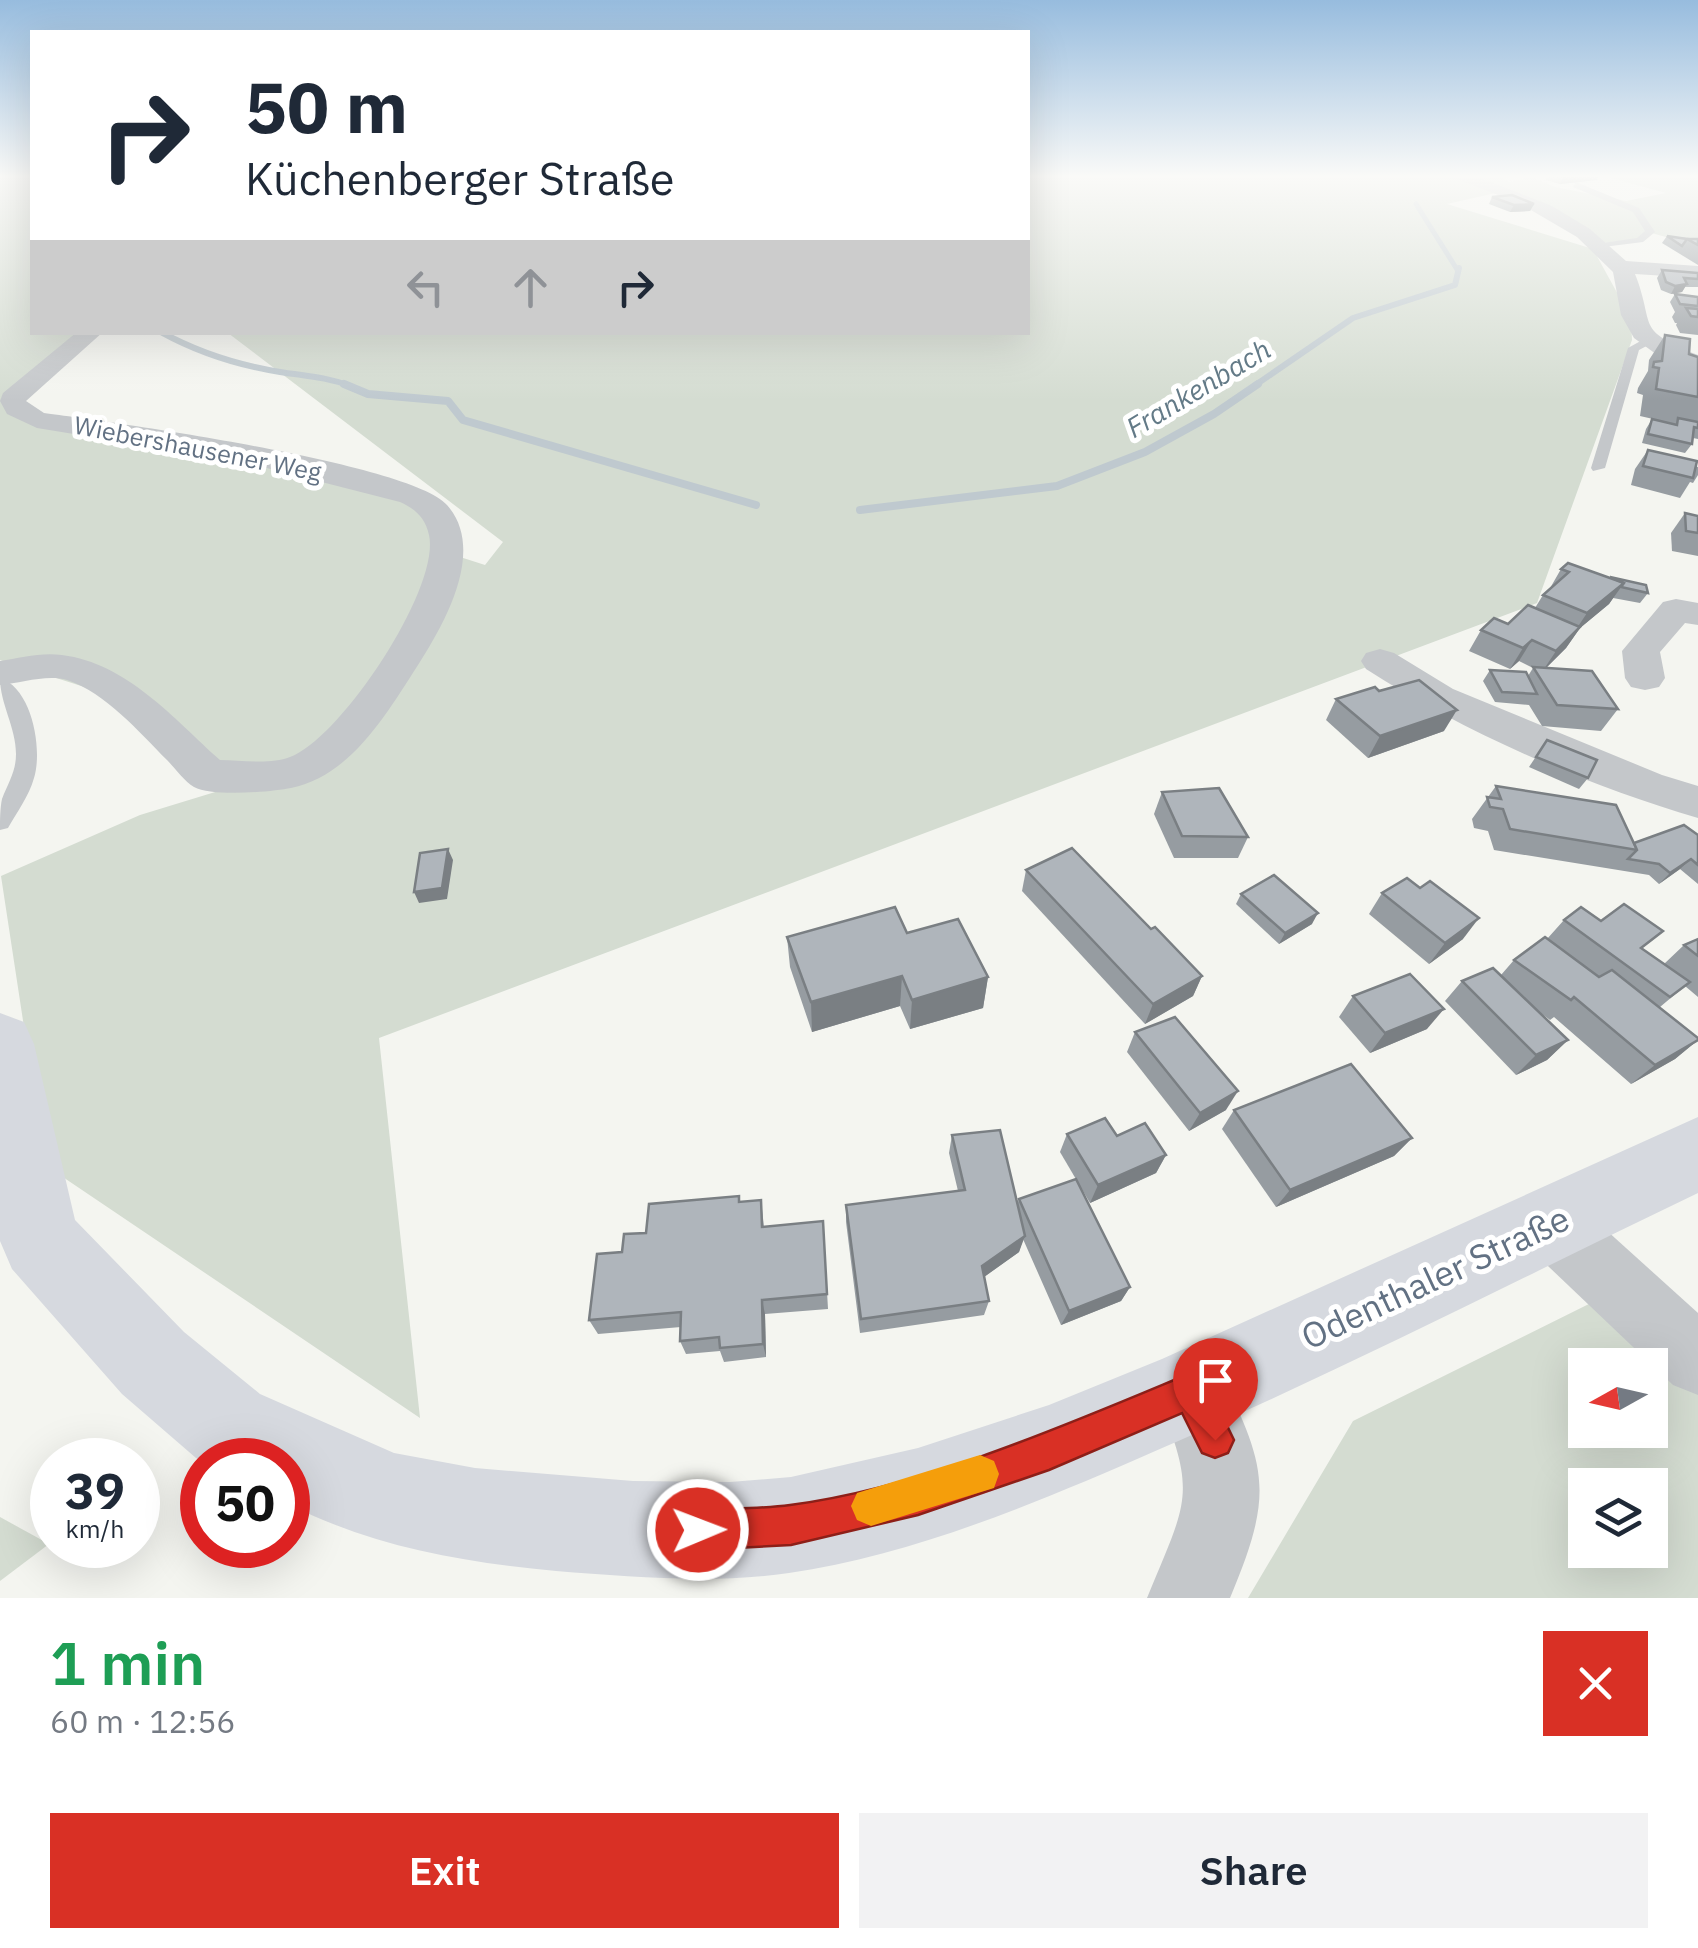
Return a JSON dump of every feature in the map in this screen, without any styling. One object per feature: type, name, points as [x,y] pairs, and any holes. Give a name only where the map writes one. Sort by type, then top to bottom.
[{"type":"main road","name":"Odenthaler Straße","points":[[0,1044],[40,1242],[153,1363],[228,1426],[337,1479],[394,1500],[474,1516],[633,1529],[730,1530],[791,1525],[918,1496],[1049,1451],[1191,1391],[1698,1154]]},
{"type":"street","points":[[1604,252],[1621,267],[1631,290],[1632,317],[1650,341],[1698,364]]},
{"type":"street","points":[[1621,267],[1698,272]]},
{"type":"street","name":"Wiebershausener Weg","points":[[0,673],[61,666],[88,672],[210,776],[305,770],[338,744],[391,679],[428,614],[447,557],[447,528],[434,509],[405,494],[289,461],[37,420],[17,408],[12,399],[88,335]]},
{"type":"street","points":[[1645,678],[1641,652],[1676,610],[1698,614]]},
{"type":"street","points":[[1380,661],[1439,698],[1646,786],[1698,802]]},
{"type":"street","points":[[1551,1224],[1698,1360]]},
{"type":"street","points":[[1188,1598],[1216,1535],[1224,1473],[1215,1440],[1191,1391]]},
{"type":"lane","points":[[1598,468],[1634,348],[1650,341]]},
{"type":"lane","points":[[0,684],[12,696],[22,726],[25,774],[0,822]]},
{"type":"shaded area","points":[[0,252],[30,252],[30,335],[87,335],[14,409],[203,444],[434,509],[447,557],[339,744],[258,775],[210,776],[125,700],[0,660]]},
{"type":"shaded area","points":[[1030,252],[1594,252],[1631,318],[1632,340],[1537,603],[379,1038],[420,1418],[45,1165],[1,876],[140,815],[336,755],[457,556],[485,565],[503,542],[231,335],[1030,335]]},
{"type":"shaded area","points":[[1605,1296],[1660,1348],[1568,1348],[1568,1448],[1668,1448],[1668,1356],[1698,1384],[1698,1598],[1248,1598],[1353,1421]]},
{"type":"shaded area","points":[[0,1517],[30,1534],[30,1558],[0,1581]]},
{"type":"building","points":[[1662,270],[1698,273],[1698,279],[1684,278],[1687,284],[1675,286],[1666,282]]},
{"type":"building","points":[[1675,294],[1698,297],[1698,306],[1680,304]]},
{"type":"building","points":[[1686,308],[1698,309],[1698,317],[1691,316]]},
{"type":"building","points":[[1665,335],[1690,339],[1689,354],[1698,357],[1698,397],[1656,389],[1659,368],[1653,367],[1654,362],[1662,361]]},
{"type":"building","points":[[1678,418],[1698,422],[1692,444],[1648,434],[1652,419],[1677,425]]},
{"type":"building","points":[[1648,450],[1697,461],[1693,478],[1643,466]]},
{"type":"building","points":[[1685,513],[1698,516],[1698,533],[1686,531]]},
{"type":"building","points":[[1568,563],[1624,583],[1587,613],[1543,595],[1569,572],[1561,569]]},
{"type":"building","points":[[1610,577],[1646,585],[1648,593],[1621,587],[1624,583]]},
{"type":"building","points":[[1528,605],[1580,627],[1556,651],[1532,640],[1523,648],[1481,630],[1494,618],[1508,624]]},
{"type":"building","points":[[1533,667],[1592,671],[1618,709],[1557,705]]},
{"type":"building","points":[[1490,670],[1526,672],[1537,694],[1502,692]]},
{"type":"building","points":[[1419,680],[1457,710],[1380,736],[1336,699],[1375,687],[1379,691]]},
{"type":"building","points":[[1547,740],[1597,760],[1588,778],[1536,757]]},
{"type":"building","points":[[1496,786],[1616,805],[1637,850],[1510,829],[1503,809],[1490,807],[1487,797],[1501,799]]},
{"type":"building","points":[[1219,788],[1248,837],[1182,836],[1162,792]]},
{"type":"building","points":[[1684,825],[1698,835],[1698,865],[1691,859],[1670,873],[1659,864],[1628,859],[1637,850],[1634,843]]},
{"type":"building","points":[[1072,848],[1202,976],[1153,1004],[1026,870]]},
{"type":"building","points":[[448,849],[442,888],[414,892],[420,853]]},
{"type":"building","points":[[1274,875],[1318,913],[1285,933],[1241,894]]},
{"type":"building","points":[[1407,878],[1420,888],[1430,881],[1479,918],[1445,943],[1382,893]]},
{"type":"building","points":[[1624,904],[1663,931],[1641,948],[1690,982],[1670,997],[1564,920],[1581,907],[1601,921]]},
{"type":"building","points":[[895,907],[907,933],[958,919],[988,977],[912,1000],[902,976],[811,1002],[787,937]]},
{"type":"building","points":[[1545,937],[1599,977],[1612,970],[1698,1040],[1655,1065],[1574,997],[1571,1000],[1514,960]]},
{"type":"building","points":[[1698,939],[1698,956],[1684,945]]},
{"type":"building","points":[[1493,968],[1568,1040],[1536,1055],[1462,981]]},
{"type":"building","points":[[1410,974],[1444,1009],[1385,1033],[1353,996]]},
{"type":"building","points":[[1175,1017],[1238,1091],[1200,1113],[1135,1032]]},
{"type":"building","points":[[1351,1064],[1412,1138],[1290,1190],[1234,1110]]},
{"type":"building","points":[[1105,1118],[1117,1136],[1145,1123],[1166,1155],[1098,1185],[1067,1134]]},
{"type":"building","points":[[1000,1130],[1025,1236],[982,1266],[989,1301],[861,1319],[846,1205],[965,1190],[952,1135]]},
{"type":"building","points":[[1076,1179],[1130,1287],[1069,1311],[1019,1199]]},
{"type":"building","points":[[739,1196],[739,1202],[761,1200],[762,1227],[823,1221],[827,1294],[762,1300],[763,1344],[720,1348],[719,1337],[680,1341],[681,1312],[589,1320],[597,1254],[622,1252],[624,1234],[646,1233],[649,1204]]},
{"type":"waterway","name":"Frankenbach","points":[[1446,252],[1458,271]]},
{"type":"waterway","name":"Frankenbach","points":[[1254,386],[1353,318],[1455,285],[1459,268]]},
{"type":"waterway","name":"Frankenbach","points":[[167,335],[233,362],[347,385]]},
{"type":"waterway","name":"Frankenbach","points":[[860,510],[1057,486],[1145,452],[1214,414],[1258,384]]},
{"type":"waterway","name":"Frankenbach","points":[[347,385],[368,394],[448,401],[463,420],[756,505]]},
{"type":"slow traffic","points":[[871,1506],[918,1496],[980,1474]]},
{"type":"route","points":[[698,1530],[791,1525],[918,1496],[1049,1451],[1191,1391],[1215,1440]]}]
